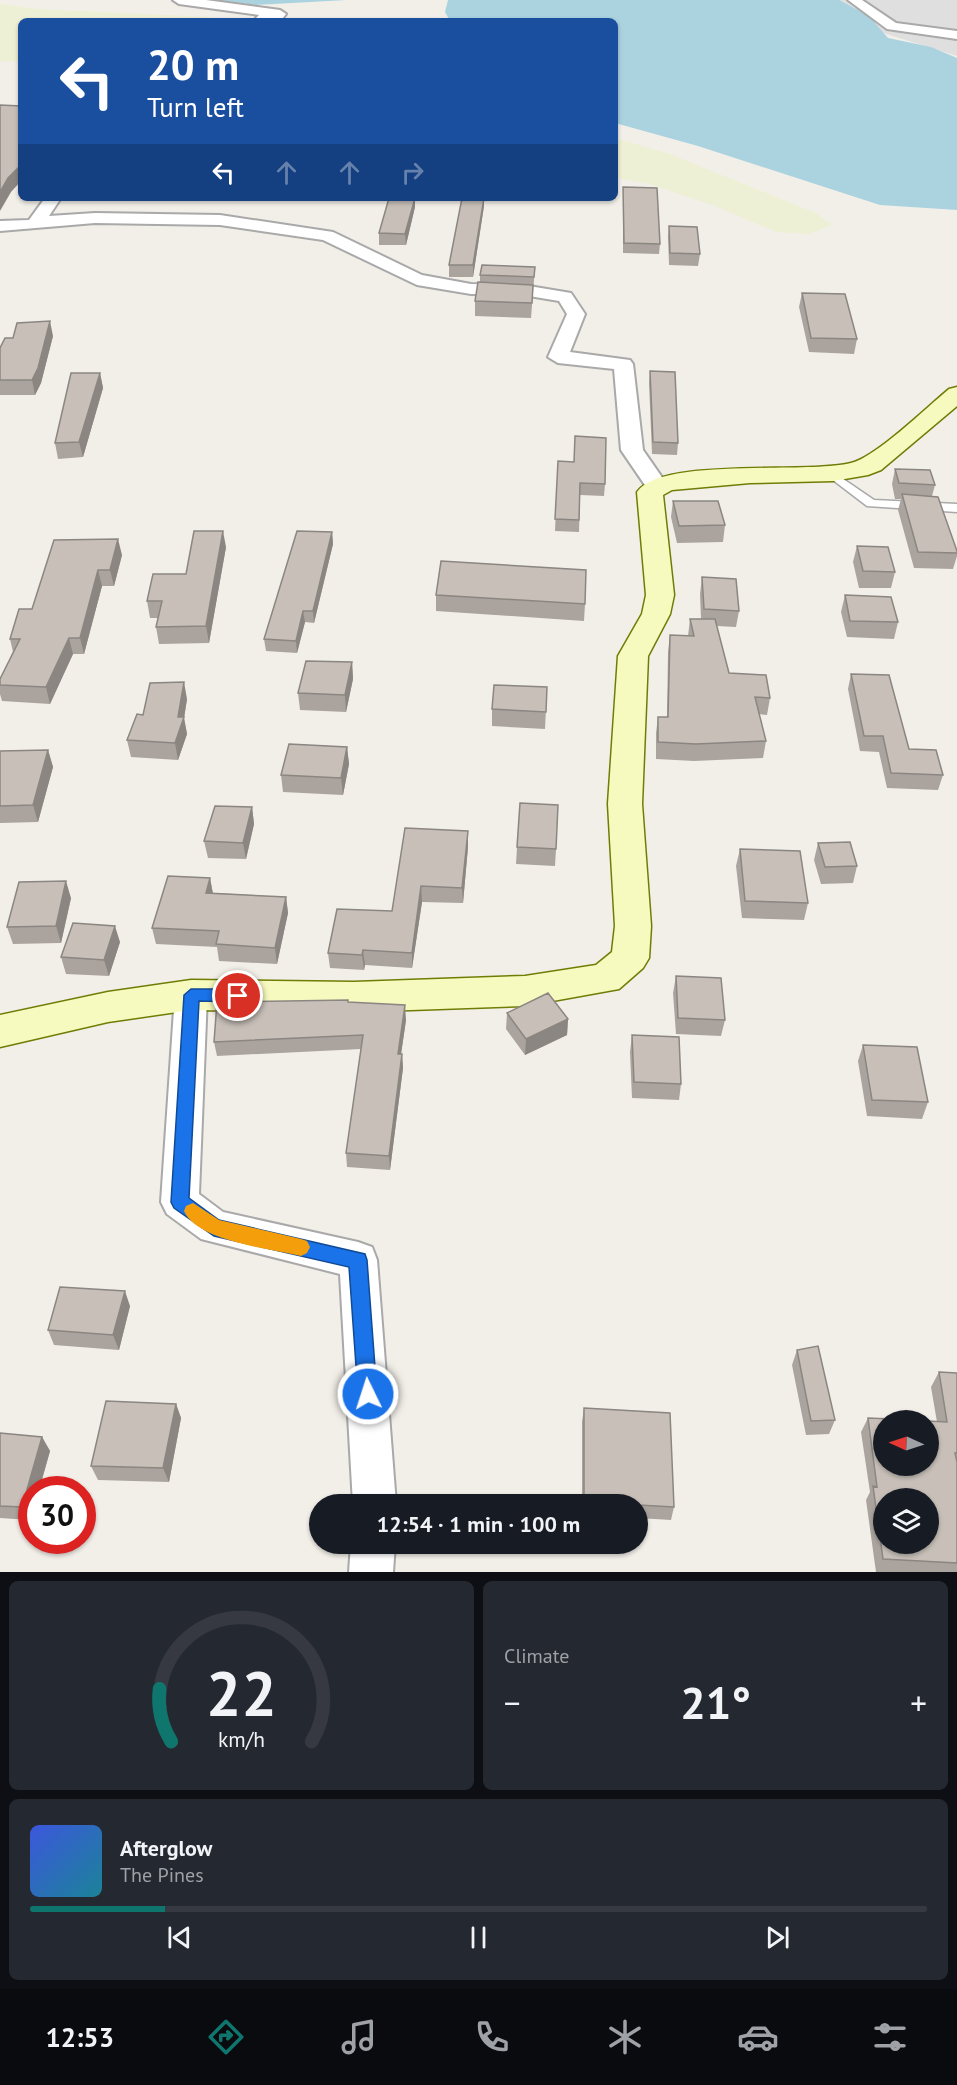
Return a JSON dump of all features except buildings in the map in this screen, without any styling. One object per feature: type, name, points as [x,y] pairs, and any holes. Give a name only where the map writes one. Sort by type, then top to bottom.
[{"type":"main road","points":[[0,1031],[108,1007],[191,995],[354,997],[525,991],[606,978],[630,958],[633,926],[625,804],[633,656],[656,614],[660,595],[650,511],[650,492],[657,486],[764,475],[833,475],[872,465],[957,394]]},
{"type":"street","points":[[179,0],[280,14],[262,18]]},
{"type":"street","points":[[854,0],[892,26],[957,35]]},
{"type":"street","points":[[37,222],[51,201]]},
{"type":"street","points":[[0,226],[28,227],[37,222],[95,218],[220,220],[327,236],[417,280],[471,290],[523,290],[565,297],[576,314],[558,357],[623,364],[632,450],[657,486]]},
{"type":"street","points":[[191,995],[180,1202],[214,1227],[358,1260],[374,1494]]},
{"type":"street","points":[[371,1572],[372,1554]]},
{"type":"lane","points":[[833,475],[871,503],[957,508]]},
{"type":"shaded area","points":[[815,0],[957,0],[957,56],[877,31]]},
{"type":"green space","points":[[0,4],[37,9],[215,18],[18,18],[18,62],[0,61]]},
{"type":"green space","points":[[618,139],[670,154],[816,213],[832,225],[809,234],[776,232],[715,206],[649,184],[618,179]]},
{"type":"water","points":[[217,0],[347,0],[255,5]]},
{"type":"water","points":[[448,0],[839,0],[869,16],[888,38],[931,47],[957,58],[957,210],[880,205],[698,146],[618,124],[618,18],[448,18],[445,12]]},
{"type":"slow traffic","points":[[193,1211],[214,1227],[301,1247]]},
{"type":"route","points":[[238,996],[191,995],[180,1202],[214,1227],[358,1260],[368,1394]]}]
